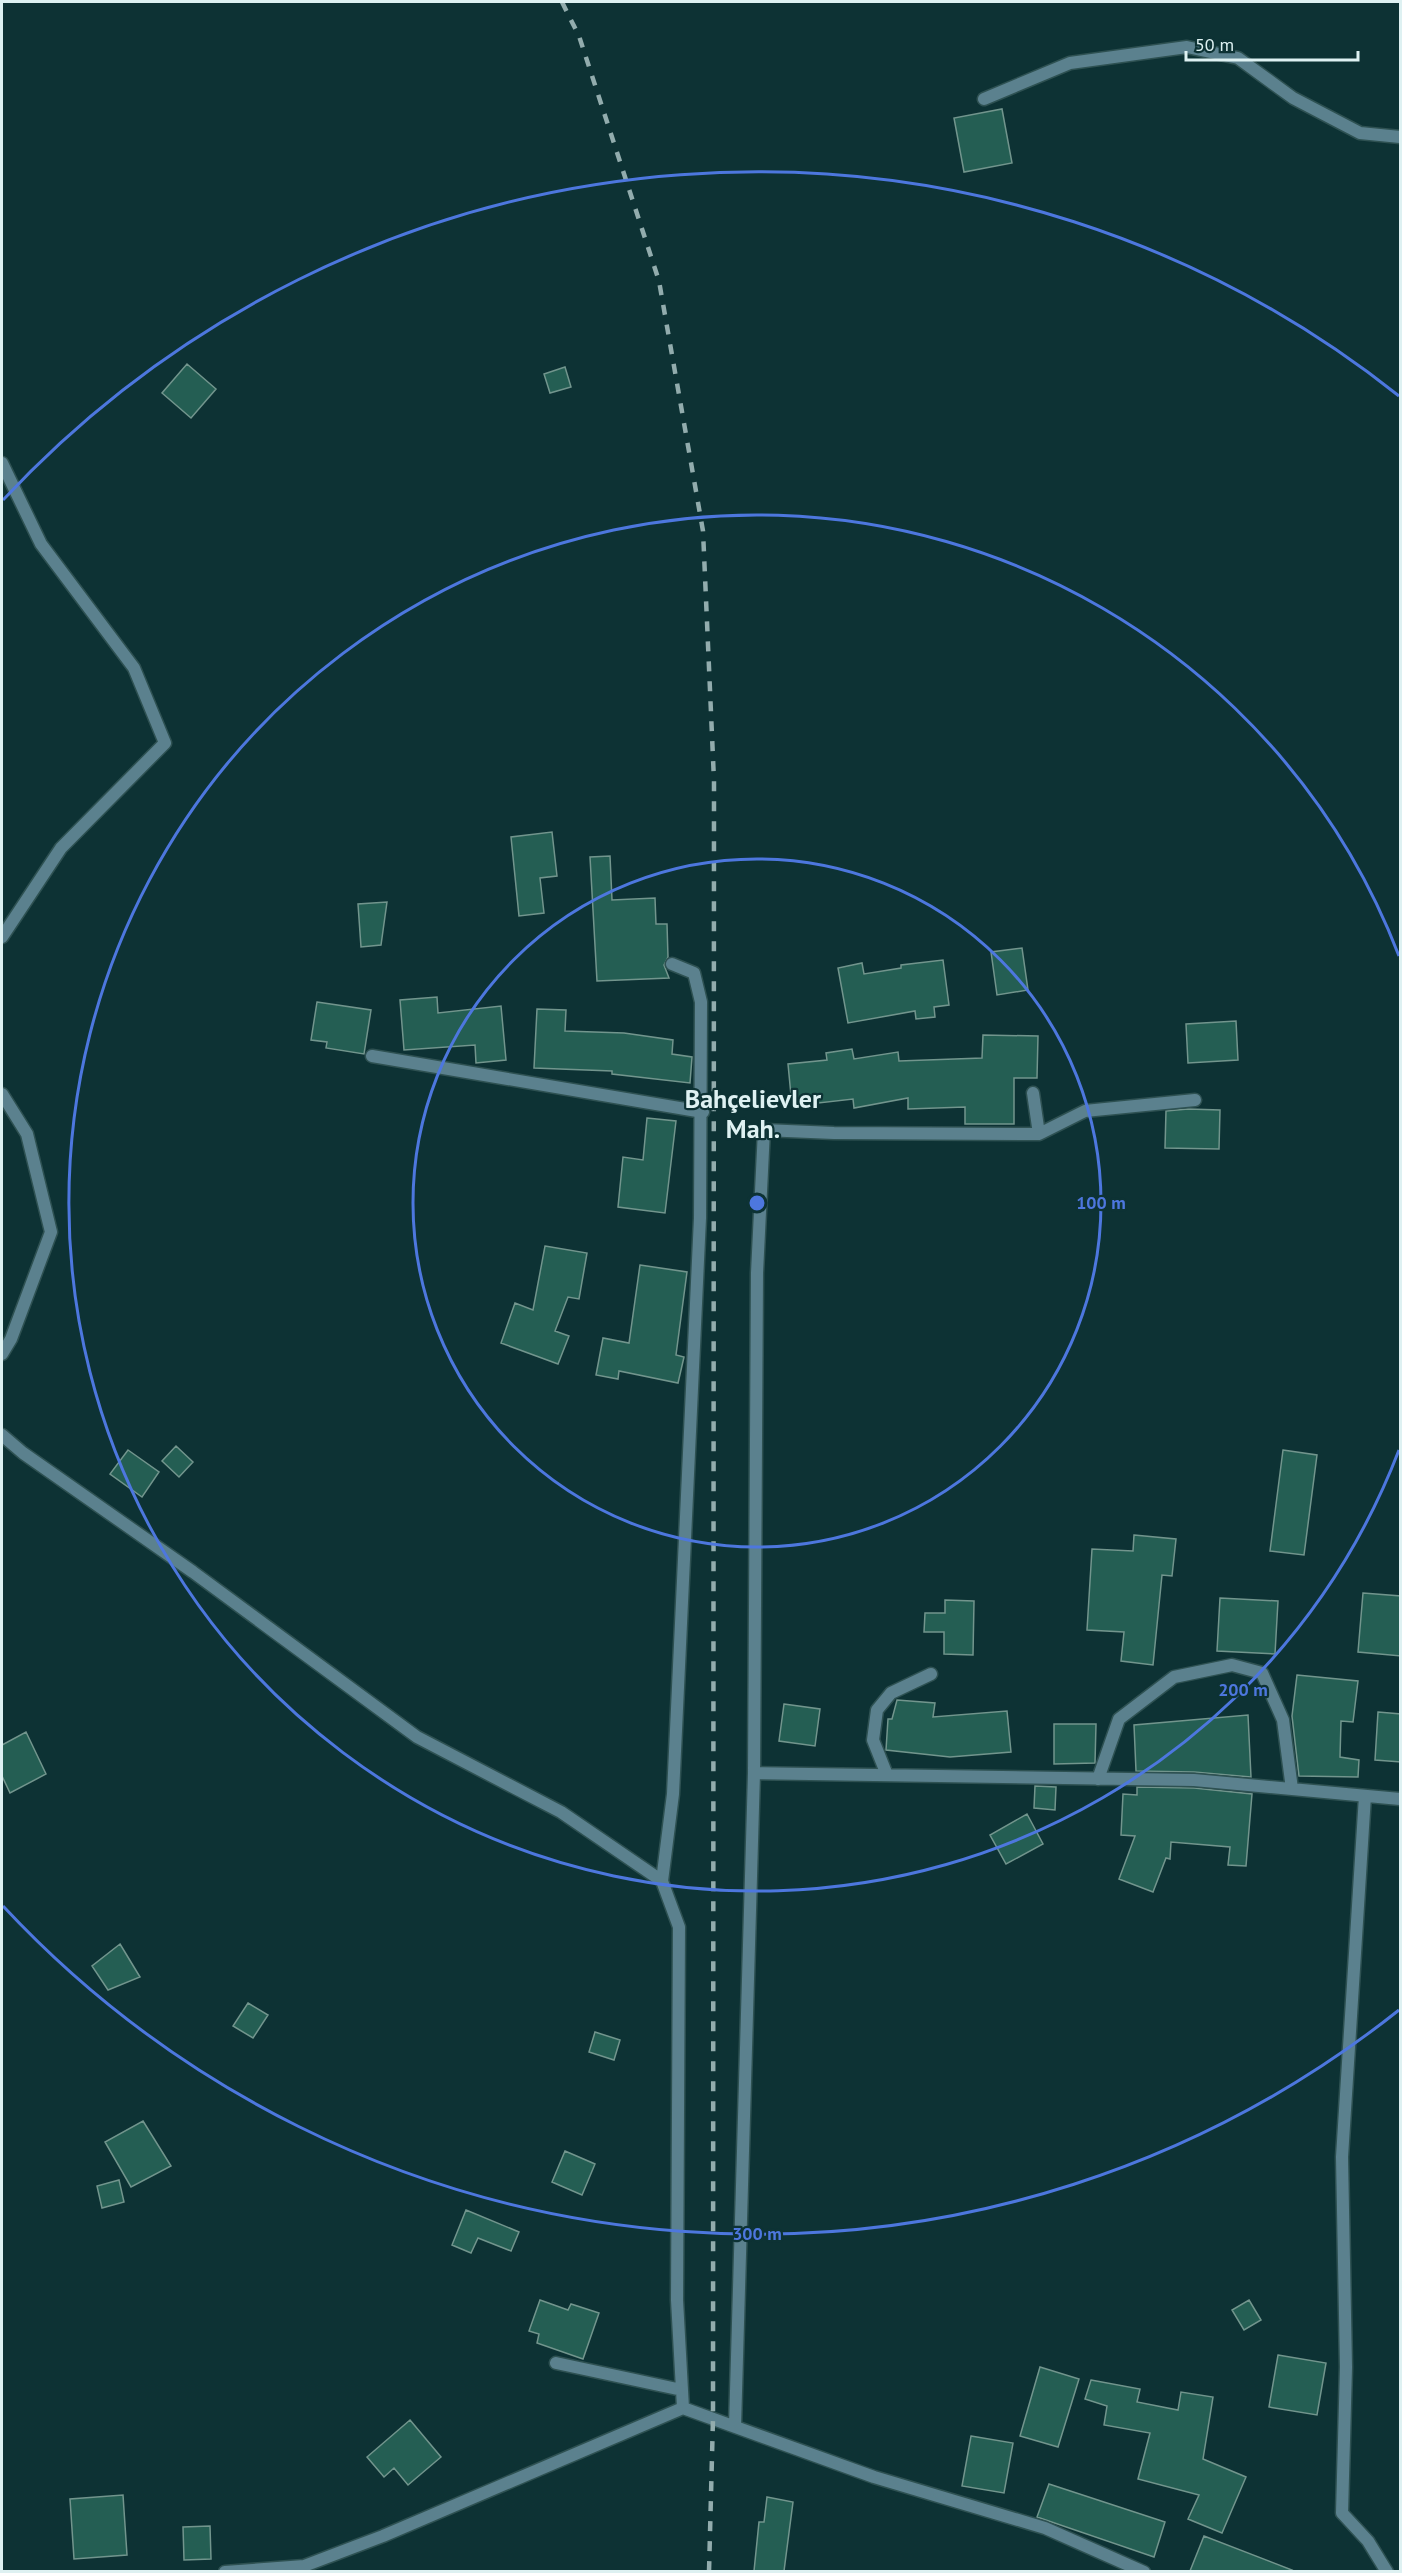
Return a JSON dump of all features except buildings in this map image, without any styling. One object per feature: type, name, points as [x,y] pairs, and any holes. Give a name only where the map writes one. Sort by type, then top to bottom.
[{"type":"street","points":[[984,99],[1070,63],[1187,47],[1238,58],[1293,98],[1360,133],[1401,137]]},
{"type":"street","points":[[2,463],[41,544],[134,668],[165,743],[61,848],[2,937]]},
{"type":"street","points":[[672,964],[694,973],[701,1002],[703,1112],[673,1794],[662,1881],[679,1927],[677,2300],[683,2408]]},
{"type":"street","points":[[372,1056],[703,1112]]},
{"type":"street","points":[[1033,1092],[1039,1134]]},
{"type":"street","points":[[2,1094],[27,1134],[51,1232],[10,1339],[2,1354]]},
{"type":"street","points":[[735,2426],[754,1773],[757,1274],[764,1130],[834,1133],[1039,1134],[1085,1111],[1195,1100]]},
{"type":"street","points":[[2,1435],[23,1453],[193,1572],[417,1737],[561,1812],[662,1881]]},
{"type":"street","points":[[1098,1779],[1119,1719],[1174,1677],[1232,1665],[1262,1673],[1283,1720],[1292,1789]]},
{"type":"street","points":[[887,1775],[873,1740],[878,1710],[891,1693],[931,1674]]},
{"type":"street","points":[[754,1773],[1194,1780],[1401,1799]]},
{"type":"street","points":[[1365,1796],[1342,2157],[1346,2367],[1342,2513],[1368,2541],[1387,2571]]},
{"type":"street","points":[[556,2363],[682,2390]]},
{"type":"street","points":[[225,2571],[304,2566],[394,2531],[683,2408],[874,2477],[1045,2528],[1144,2571]]},
{"type":"railway","points":[[562,2],[579,36],[659,281],[703,531],[714,781],[713,2418],[709,2572]]},
{"type":"district","name":"Bahçelievler Mah.","points":[[753,1113]]}]
